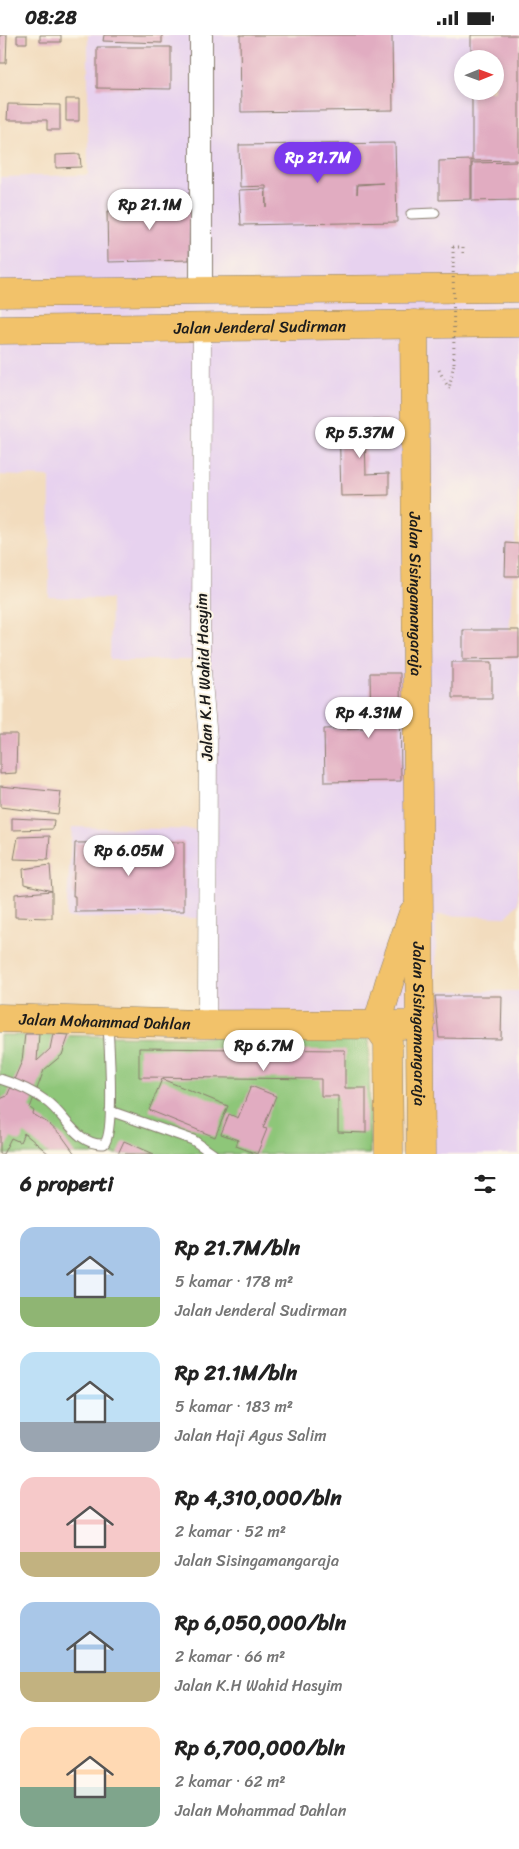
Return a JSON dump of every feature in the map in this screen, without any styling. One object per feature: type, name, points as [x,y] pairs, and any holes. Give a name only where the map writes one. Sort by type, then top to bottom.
[{"type":"main road","points":[[0,293],[519,288]]},
{"type":"main road","name":"Jalan Jenderal Sudirman","points":[[0,329],[519,323]]},
{"type":"main road","name":"Jalan Sisingamangaraja","points":[[414,324],[421,1154]]},
{"type":"main road","name":"Jalan Sisingamangaraja","points":[[389,1154],[388,1041],[377,1025],[388,983],[419,895]]},
{"type":"main road","name":"Jalan Mohammad Dahlan","points":[[0,1018],[201,1024],[421,1025]]},
{"type":"street","points":[[201,35],[201,291]]},
{"type":"street","name":"Jalan K.H Wahid Hasyim","points":[[201,1024],[207,1012],[208,748],[201,660],[202,328]]},
{"type":"lane","points":[[411,213],[435,213]]},
{"type":"lane","points":[[0,1079],[34,1092],[48,1101],[80,1135],[92,1143],[104,1144],[108,1141],[110,1111],[108,1022]]},
{"type":"lane","points":[[110,1111],[193,1140],[213,1154]]},
{"type":"path","points":[[439,370],[449,389],[454,363],[453,247],[463,247],[463,257]]},
{"type":"shaded area","points":[[88,35],[519,35],[519,476],[509,637],[519,638],[518,904],[506,917],[436,915],[436,991],[519,991],[519,1154],[421,1154],[421,1025],[201,1024],[207,918],[66,918],[72,827],[207,830],[200,660],[110,660],[111,599],[49,597],[50,477],[0,475],[0,177],[88,175]]},
{"type":"green space","points":[[0,1035],[369,1039],[370,1154],[0,1154]]},
{"type":"building","points":[[0,35],[7,35],[6,63],[0,63]]},
{"type":"building","points":[[17,35],[27,35],[27,43],[17,43]]},
{"type":"building","points":[[40,35],[61,35],[61,42],[40,42]]},
{"type":"building","points":[[104,35],[162,35],[162,43],[103,41]]},
{"type":"building","points":[[240,35],[392,35],[393,110],[241,112]]},
{"type":"building","points":[[471,35],[519,35],[519,200],[472,201],[472,163],[516,162],[516,160],[472,161],[472,100],[504,100],[504,50],[471,50]]},
{"type":"building","points":[[97,47],[171,47],[171,89],[97,88]]},
{"type":"building","points":[[66,99],[79,99],[79,121],[66,121]]},
{"type":"building","points":[[8,104],[60,105],[60,130],[47,130],[47,120],[7,120]]},
{"type":"building","points":[[395,143],[397,222],[241,225],[239,190],[265,189],[266,207],[266,186],[240,187],[239,145]],"holes":[[[383,183],[358,185],[357,194],[357,184]]]},
{"type":"building","points":[[80,154],[81,167],[56,168],[56,155]]},
{"type":"building","points":[[471,160],[471,199],[439,200],[439,161]]},
{"type":"building","points":[[166,193],[190,193],[189,260],[108,262],[107,212],[120,212],[120,202],[135,201],[135,206],[148,207],[148,204],[165,202]]},
{"type":"building","points":[[339,420],[388,420],[388,435],[365,436],[366,474],[389,473],[389,495],[341,496]]},
{"type":"building","points":[[506,543],[519,544],[519,576],[505,576]]},
{"type":"building","points":[[463,630],[519,630],[519,658],[463,659]]},
{"type":"building","points":[[452,662],[492,662],[492,698],[452,698]]},
{"type":"building","points":[[370,673],[400,673],[401,781],[325,782],[324,729],[371,728]]},
{"type":"building","points":[[0,734],[17,734],[16,773],[0,774]]},
{"type":"building","points":[[0,786],[61,792],[58,814],[0,807]]},
{"type":"building","points":[[12,818],[54,820],[53,829],[12,830]]},
{"type":"building","points":[[50,836],[48,860],[14,859],[18,837]]},
{"type":"building","points":[[184,842],[184,911],[75,912],[75,896],[73,896],[75,843]]},
{"type":"building","points":[[50,865],[52,891],[24,884],[23,869]]},
{"type":"building","points":[[52,891],[52,918],[15,917],[15,894]]},
{"type":"building","points":[[435,996],[502,996],[501,1039],[439,1038]]},
{"type":"building","points":[[25,1034],[39,1034],[37,1061],[50,1049],[53,1034],[69,1035],[62,1055],[44,1070],[30,1108],[34,1111],[33,1114],[48,1123],[62,1136],[75,1154],[49,1154],[24,1133],[20,1142],[11,1138],[3,1154],[0,1154],[0,1099],[7,1096],[22,1061]]},
{"type":"building","points":[[139,1048],[345,1050],[345,1088],[366,1088],[366,1133],[338,1132],[338,1096],[321,1096],[321,1079],[139,1077]]},
{"type":"building","points":[[162,1079],[228,1106],[215,1137],[149,1110]]},
{"type":"building","points":[[251,1086],[276,1096],[263,1128],[267,1129],[257,1154],[236,1146],[238,1140],[221,1134],[229,1114],[238,1118]]},
{"type":"building","points":[[124,1141],[154,1154],[118,1154]]}]
